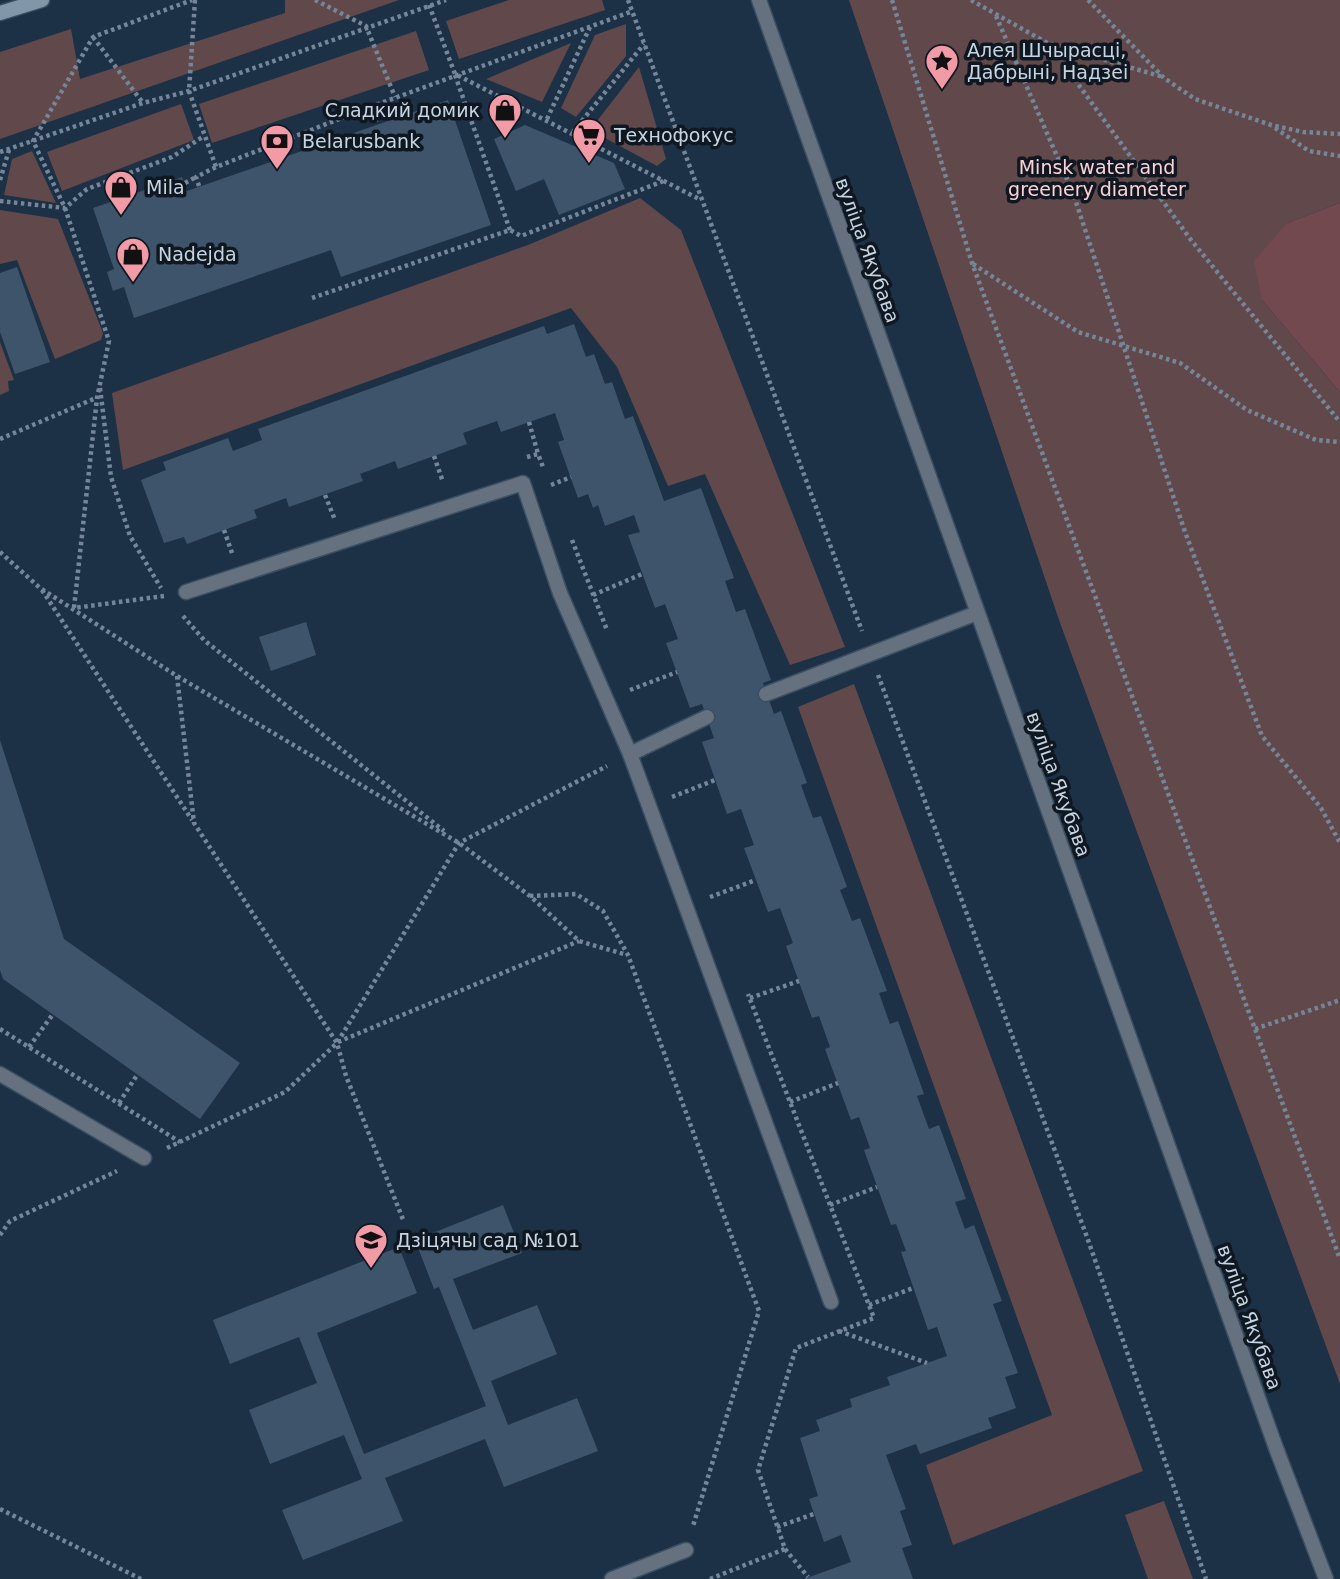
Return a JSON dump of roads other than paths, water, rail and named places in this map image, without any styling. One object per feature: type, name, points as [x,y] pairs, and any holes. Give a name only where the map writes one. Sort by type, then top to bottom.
[{"type":"main road","points":[[0,13],[42,0]]},
{"type":"street","name":"вуліца Якубава","points":[[759,0],[1326,1579]]},
{"type":"street","points":[[186,592],[523,483],[559,593],[630,754],[831,1302]]},
{"type":"street","points":[[766,694],[977,612]]},
{"type":"street","points":[[630,754],[706,717]]},
{"type":"street","points":[[0,1074],[144,1158]]},
{"type":"street","points":[[612,1579],[686,1550]]},
{"type":"place","name":"Алея Шчырасці, Дабрыні, Надзеі","points":[[942,91]]},
{"type":"place","name":"Сладкий домик","points":[[505,140]]},
{"type":"place","name":"Технофокус","points":[[589,165]]},
{"type":"place","name":"Belarusbank","points":[[277,171]]},
{"type":"place","name":"Mila","points":[[121,217]]},
{"type":"place","name":"Nadejda","points":[[133,284]]},
{"type":"place","name":"Дзіцячы сад №101","points":[[371,1270]]},
{"type":"park label","name":"Minsk water and greenery diameter","points":[[1097,178]]}]
